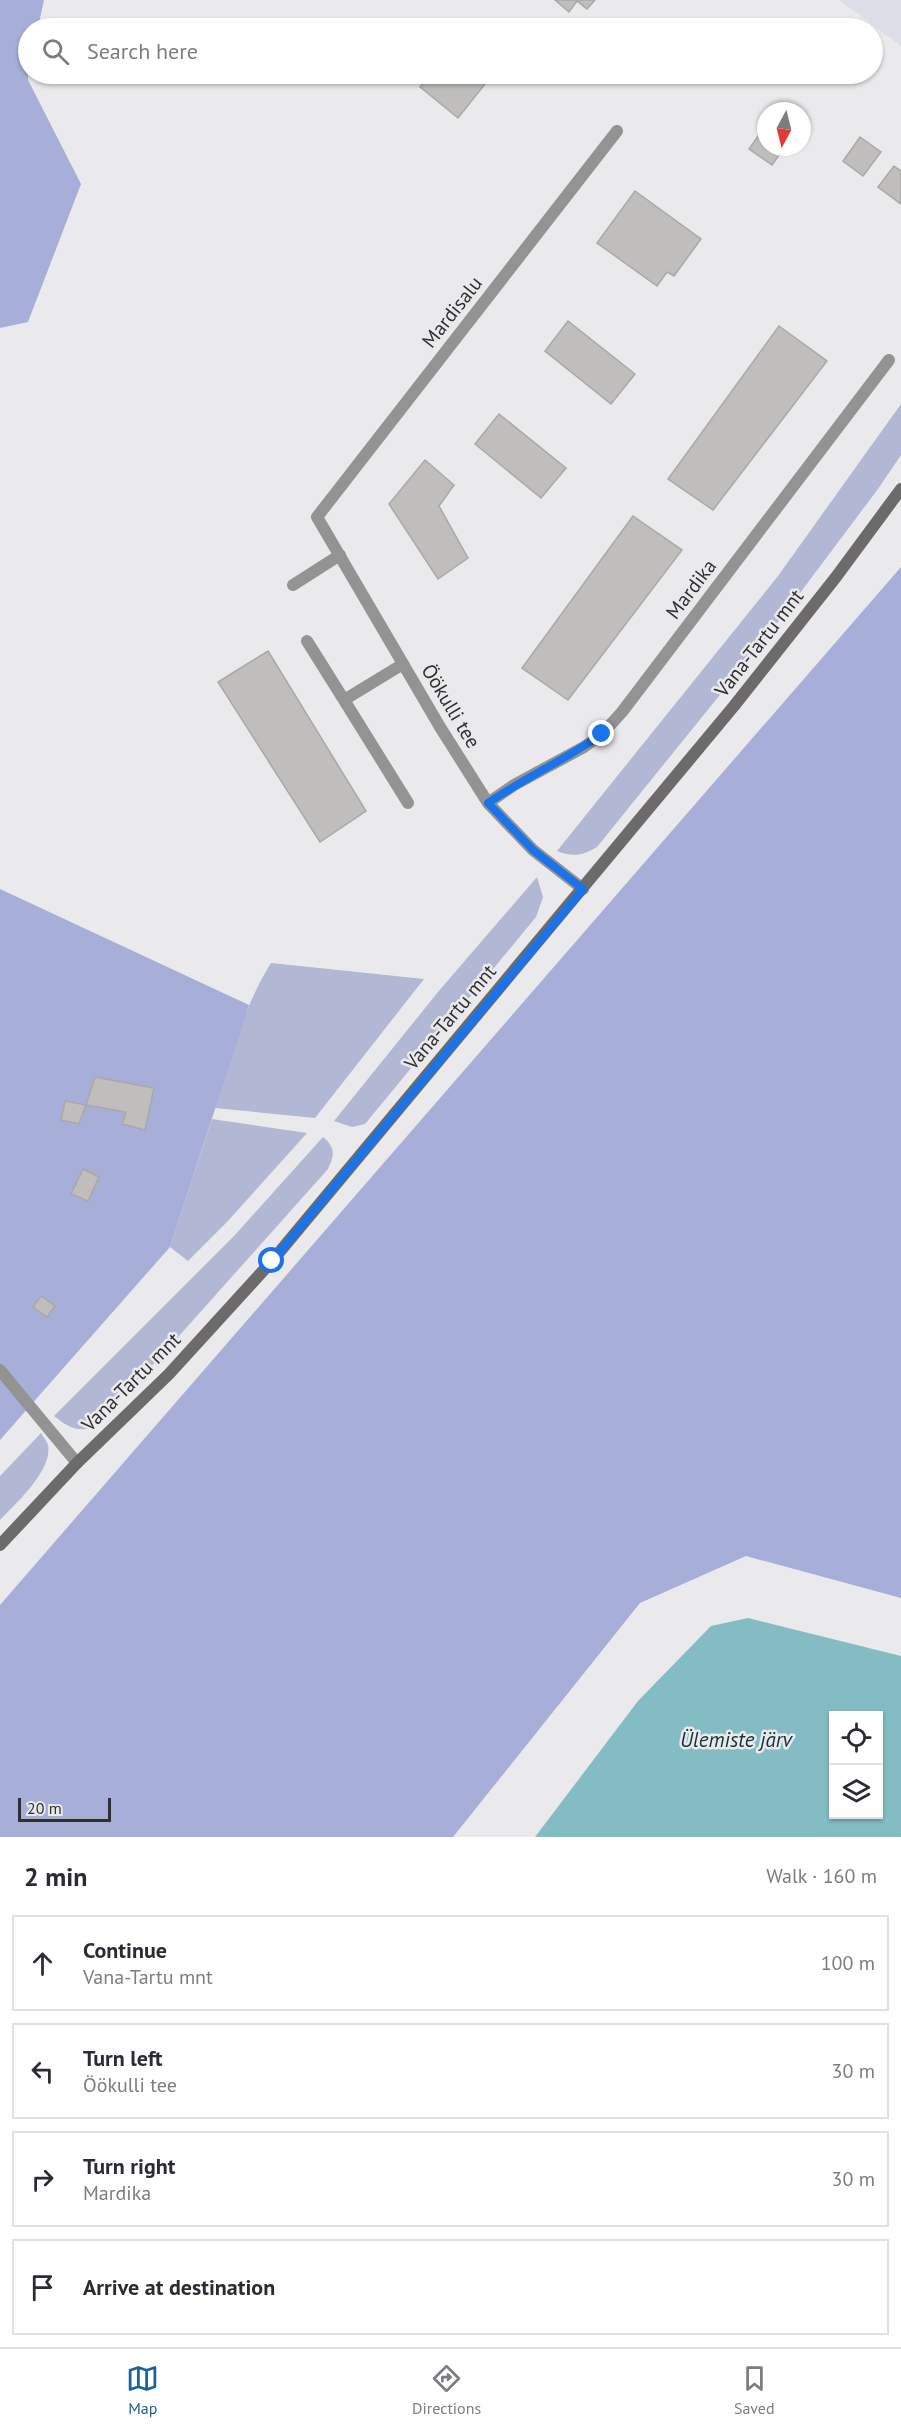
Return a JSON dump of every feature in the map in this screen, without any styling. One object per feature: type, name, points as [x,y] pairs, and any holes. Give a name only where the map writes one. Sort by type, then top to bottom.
[{"type":"street","name":"Mardisalu","points":[[317,516],[617,131]]},
{"type":"street","name":"Mardika","points":[[488,803],[514,785],[584,747],[602,734],[622,712],[889,360]]},
{"type":"street","name":"Vana-Tartu mnt","points":[[0,1545],[77,1463],[169,1374],[272,1261],[734,706],[836,577],[901,489]]},
{"type":"street","name":"Öökulli tee","points":[[317,516],[403,664],[488,803],[533,850],[583,889]]},
{"type":"street","points":[[293,585],[340,555]]},
{"type":"street","points":[[307,641],[408,803]]},
{"type":"street","points":[[344,700],[403,664]]},
{"type":"street","points":[[0,1370],[77,1463]]},
{"type":"shaded area","points":[[0,0],[44,0],[40,18],[18,18],[18,84],[30,84],[81,184],[28,322],[0,328]]},
{"type":"shaded area","points":[[839,0],[901,0],[901,46],[883,33],[883,18],[863,18]]},
{"type":"shaded area","points":[[901,404],[901,455],[773,629],[597,847],[577,855],[557,851],[778,576]]},
{"type":"shaded area","points":[[901,567],[901,1598],[746,1556],[640,1603],[453,1837],[0,1837],[0,1605]]},
{"type":"shaded area","points":[[537,877],[543,897],[536,917],[365,1124],[352,1127],[334,1121],[438,992]]},
{"type":"shaded area","points":[[0,889],[249,1005],[170,1247],[0,1440]]},
{"type":"shaded area","points":[[271,963],[424,979],[315,1118],[215,1108],[245,1015]]},
{"type":"shaded area","points":[[212,1119],[307,1133],[227,1222],[188,1261],[170,1247]]},
{"type":"shaded area","points":[[323,1137],[330,1144],[333,1152],[328,1169],[162,1355],[92,1428],[72,1427],[54,1416],[235,1235]]},
{"type":"shaded area","points":[[41,1433],[48,1445],[45,1465],[32,1486],[0,1520],[0,1476]]},
{"type":"water","name":"Ülemiste järv","points":[[748,1618],[901,1656],[901,1837],[535,1837],[638,1701],[711,1626]]},
{"type":"building","points":[[555,0],[595,0],[587,9],[577,1],[569,12]]},
{"type":"building","points":[[422,84],[485,84],[458,118],[420,87]]},
{"type":"building","points":[[860,137],[881,152],[863,176],[843,161]]},
{"type":"building","points":[[757,138],[757,155],[749,149]]},
{"type":"building","points":[[759,156],[778,156],[772,165]]},
{"type":"building","points":[[894,166],[901,171],[901,204],[878,187]]},
{"type":"building","points":[[635,191],[701,239],[674,276],[667,272],[657,286],[597,243]]},
{"type":"building","points":[[568,321],[635,374],[611,404],[545,351]]},
{"type":"building","points":[[779,326],[827,361],[713,510],[668,479]]},
{"type":"building","points":[[499,414],[566,468],[541,498],[475,444]]},
{"type":"building","points":[[425,460],[454,485],[439,506],[468,558],[438,579],[389,504]]},
{"type":"building","points":[[633,516],[682,550],[568,700],[522,668]]},
{"type":"building","points":[[268,651],[366,811],[320,842],[218,682]]},
{"type":"building","points":[[95,1077],[154,1088],[145,1130],[122,1124],[126,1112],[86,1105]]},
{"type":"building","points":[[65,1101],[86,1105],[79,1124],[61,1120]]},
{"type":"building","points":[[83,1169],[99,1177],[88,1201],[71,1194]]},
{"type":"building","points":[[41,1296],[55,1306],[47,1317],[33,1307]]},
{"type":"route","points":[[272,1261],[583,889],[541,858],[488,803],[514,785],[584,747],[602,734]]}]
